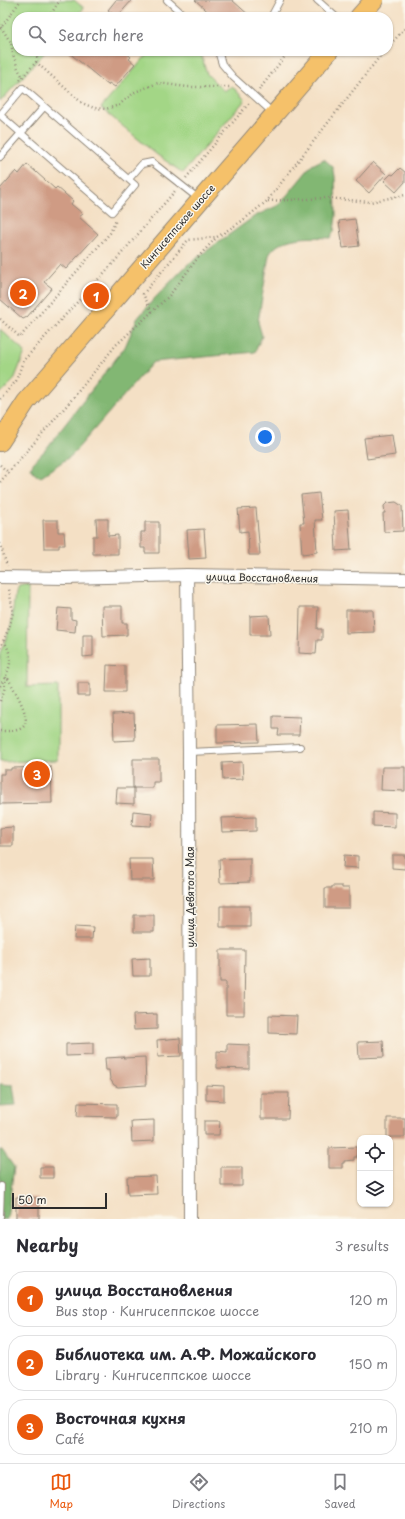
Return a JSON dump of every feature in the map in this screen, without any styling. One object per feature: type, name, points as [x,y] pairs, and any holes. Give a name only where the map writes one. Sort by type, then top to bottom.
[{"type":"main road","points":[[363,12],[374,0]]},
{"type":"main road","name":"Кингисеппское шоссе","points":[[0,442],[26,402],[325,56]]},
{"type":"main road","name":"Кингисеппское шоссе","points":[[0,424],[26,402]]},
{"type":"street","name":"улица Восстановления","points":[[0,577],[65,578],[187,575],[405,579]]},
{"type":"street","name":"улица Девятого Мая","points":[[187,575],[190,1219]]},
{"type":"lane","points":[[167,0],[180,12]]},
{"type":"lane","points":[[274,12],[280,0]]},
{"type":"lane","points":[[317,0],[330,12]]},
{"type":"lane","points":[[220,56],[222,64],[233,77],[274,114]]},
{"type":"lane","points":[[23,88],[44,107],[135,185],[112,212],[0,115],[23,88]]},
{"type":"lane","points":[[0,157],[44,107]]},
{"type":"lane","points":[[129,179],[142,164],[149,162],[155,164],[200,200]]},
{"type":"lane","points":[[189,752],[300,747]]},
{"type":"lane","points":[[0,1217],[1,1186]]},
{"type":"path","points":[[12,48],[11,43],[0,28],[21,0]]},
{"type":"path","points":[[52,12],[60,0]]},
{"type":"path","points":[[393,41],[405,28]]},
{"type":"path","points":[[14,56],[18,69],[23,77]]},
{"type":"path","points":[[38,56],[36,62],[41,68],[82,103],[94,108],[106,109],[119,105],[135,92],[158,83],[187,87],[244,87]]},
{"type":"path","points":[[0,399],[16,381],[23,361],[116,260],[254,97],[285,56]]},
{"type":"path","points":[[0,482],[68,404],[116,345],[169,296],[200,255],[217,237],[242,221],[267,201],[380,56]]},
{"type":"path","points":[[267,201],[327,198],[370,202],[405,195]]},
{"type":"path","points":[[0,319],[20,337],[110,233],[117,217],[112,212]]},
{"type":"path","points":[[152,312],[143,294],[188,240],[217,237]]},
{"type":"path","points":[[0,465],[8,472]]},
{"type":"path","points":[[0,543],[7,566]]},
{"type":"path","points":[[0,648],[13,612],[8,588]]},
{"type":"path","points":[[0,686],[10,667],[10,651],[4,640]]},
{"type":"path","points":[[0,701],[4,691],[6,675]]},
{"type":"path","points":[[0,731],[18,729],[24,726],[26,722],[24,711],[6,675]]},
{"type":"green space","points":[[0,0],[74,0],[84,8],[80,12],[12,12],[12,56],[41,56],[0,102]]},
{"type":"green space","points":[[146,56],[202,56],[207,74],[224,91],[232,86],[245,100],[183,173],[156,154],[101,108]]},
{"type":"green space","points":[[324,159],[333,167],[335,176],[336,216],[334,231],[330,238],[314,237],[288,241],[274,248],[269,255],[258,322],[262,336],[255,352],[153,362],[71,456],[41,476],[36,475],[31,468],[33,463],[46,449],[125,347],[137,319],[153,300],[187,265],[255,216],[279,205],[312,165]]},
{"type":"green space","points":[[0,329],[25,352],[14,380],[0,394]]},
{"type":"green space","points":[[28,587],[27,687],[58,686],[58,760],[0,762],[0,653],[11,626],[15,593],[17,589]]},
{"type":"green space","points":[[0,1084],[13,1085],[16,1105],[0,1106]]},
{"type":"green space","points":[[0,1150],[2,1150],[14,1167],[7,1219],[0,1219]]},
{"type":"building","points":[[116,0],[132,0],[121,12],[111,12],[108,10]]},
{"type":"building","points":[[195,0],[232,0],[245,12],[208,12]]},
{"type":"building","points":[[73,56],[130,56],[131,57],[129,59],[135,64],[115,87],[109,83],[108,85]]},
{"type":"building","points":[[373,162],[386,174],[369,193],[356,181]]},
{"type":"building","points":[[27,164],[55,189],[57,187],[73,201],[71,204],[83,214],[79,217],[98,234],[66,269],[60,264],[44,282],[52,288],[27,317],[23,319],[0,299],[0,189],[16,171],[19,174]]},
{"type":"building","points":[[400,168],[405,172],[405,182],[396,192],[384,181]]},
{"type":"building","points":[[355,219],[359,246],[343,248],[339,221]]},
{"type":"building","points":[[392,435],[395,455],[367,459],[364,438]]},
{"type":"building","points":[[319,493],[322,520],[315,520],[317,552],[302,554],[300,523],[304,523],[301,495]]},
{"type":"building","points":[[396,502],[402,506],[403,531],[384,532],[384,506],[387,503]]},
{"type":"building","points":[[256,508],[260,555],[249,555],[248,531],[240,532],[238,509]]},
{"type":"building","points":[[348,510],[351,550],[336,551],[334,511]]},
{"type":"building","points":[[96,519],[108,519],[108,536],[118,535],[118,554],[93,554],[93,536],[97,536]]},
{"type":"building","points":[[43,520],[58,520],[58,532],[64,532],[65,545],[59,545],[59,548],[44,548]]},
{"type":"building","points":[[145,522],[159,522],[159,553],[145,553],[145,548],[141,548],[141,532],[145,532]]},
{"type":"building","points":[[204,529],[206,558],[189,559],[187,530]]},
{"type":"building","points":[[102,606],[122,606],[122,623],[127,623],[127,635],[103,636]]},
{"type":"building","points":[[300,607],[318,607],[317,629],[322,629],[322,640],[317,640],[316,654],[299,653]]},
{"type":"building","points":[[58,608],[71,609],[71,619],[76,620],[75,632],[56,630]]},
{"type":"building","points":[[346,610],[373,610],[374,632],[346,633]]},
{"type":"building","points":[[269,615],[270,635],[250,635],[250,616]]},
{"type":"building","points":[[83,635],[93,635],[93,656],[83,657]]},
{"type":"building","points":[[107,665],[125,666],[125,692],[106,692]]},
{"type":"building","points":[[78,683],[90,683],[90,696],[78,696]]},
{"type":"building","points":[[134,713],[135,740],[114,741],[113,714]]},
{"type":"building","points":[[273,716],[300,717],[299,735],[278,735],[279,729],[273,729]]},
{"type":"building","points":[[258,724],[259,742],[217,743],[217,725]]},
{"type":"building","points":[[133,759],[159,759],[159,782],[153,782],[153,788],[133,788]]},
{"type":"building","points":[[242,762],[243,779],[223,780],[222,763]]},
{"type":"building","points":[[51,767],[52,803],[0,804],[0,774],[4,774],[4,770],[11,770],[11,768]]},
{"type":"building","points":[[382,767],[405,767],[405,791],[381,790]]},
{"type":"building","points":[[117,788],[134,788],[134,804],[116,803]]},
{"type":"building","points":[[133,811],[152,813],[151,826],[132,825]]},
{"type":"building","points":[[373,812],[395,813],[395,827],[373,826]]},
{"type":"building","points":[[256,817],[256,831],[222,832],[221,818]]},
{"type":"building","points":[[13,827],[13,846],[0,846],[0,828]]},
{"type":"building","points":[[344,855],[358,856],[358,868],[343,867]]},
{"type":"building","points":[[392,855],[405,855],[405,869],[392,868]]},
{"type":"building","points":[[250,858],[250,882],[220,883],[219,859]]},
{"type":"building","points":[[129,859],[153,859],[154,880],[130,880]]},
{"type":"building","points":[[332,886],[349,888],[349,908],[325,908],[325,888],[332,888]]},
{"type":"building","points":[[220,906],[250,906],[250,927],[220,927]]},
{"type":"building","points":[[134,915],[154,915],[154,932],[134,932]]},
{"type":"building","points":[[75,926],[93,927],[92,939],[74,939]]},
{"type":"building","points":[[220,950],[245,950],[244,1015],[226,1015],[226,982],[220,982]]},
{"type":"building","points":[[150,958],[150,976],[133,976],[132,959]]},
{"type":"building","points":[[157,1014],[157,1029],[134,1030],[133,1015]]},
{"type":"building","points":[[269,1015],[297,1016],[296,1034],[269,1033]]},
{"type":"building","points":[[180,1038],[181,1056],[158,1057],[157,1040]]},
{"type":"building","points":[[383,1041],[384,1057],[359,1058],[358,1042]]},
{"type":"building","points":[[93,1043],[93,1055],[66,1056],[66,1044]]},
{"type":"building","points":[[227,1044],[249,1045],[249,1069],[217,1068],[217,1051],[227,1052]]},
{"type":"building","points":[[124,1057],[123,1058],[145,1057],[146,1085],[118,1087],[114,1085],[110,1079],[109,1070],[106,1070],[105,1058]]},
{"type":"building","points":[[206,1085],[224,1086],[224,1101],[206,1100]]},
{"type":"building","points":[[261,1093],[289,1093],[288,1119],[261,1119]]},
{"type":"building","points":[[78,1103],[117,1104],[117,1117],[77,1116]]},
{"type":"building","points":[[387,1118],[405,1118],[405,1137],[393,1137],[393,1135],[387,1135]]},
{"type":"building","points":[[154,1120],[154,1141],[132,1142],[131,1121]]},
{"type":"building","points":[[204,1121],[220,1121],[219,1135],[204,1135]]},
{"type":"building","points":[[357,1147],[357,1157],[354,1157],[354,1160],[344,1161],[344,1163],[342,1163],[342,1168],[329,1168],[329,1148]]},
{"type":"building","points":[[40,1167],[53,1167],[53,1178],[40,1178]]},
{"type":"building","points":[[221,1167],[242,1167],[242,1186],[221,1186]]},
{"type":"building","points":[[156,1176],[157,1194],[128,1195],[127,1177]]},
{"type":"building","points":[[16,1197],[39,1198],[39,1219],[16,1219]]},
{"type":"place","name":"Библиотека им. А.Ф. Можайского","points":[[23,293]]},
{"type":"place","name":"улица Восстановления","points":[[96,296]]},
{"type":"place","name":"Восточная кухня","points":[[37,774]]}]
